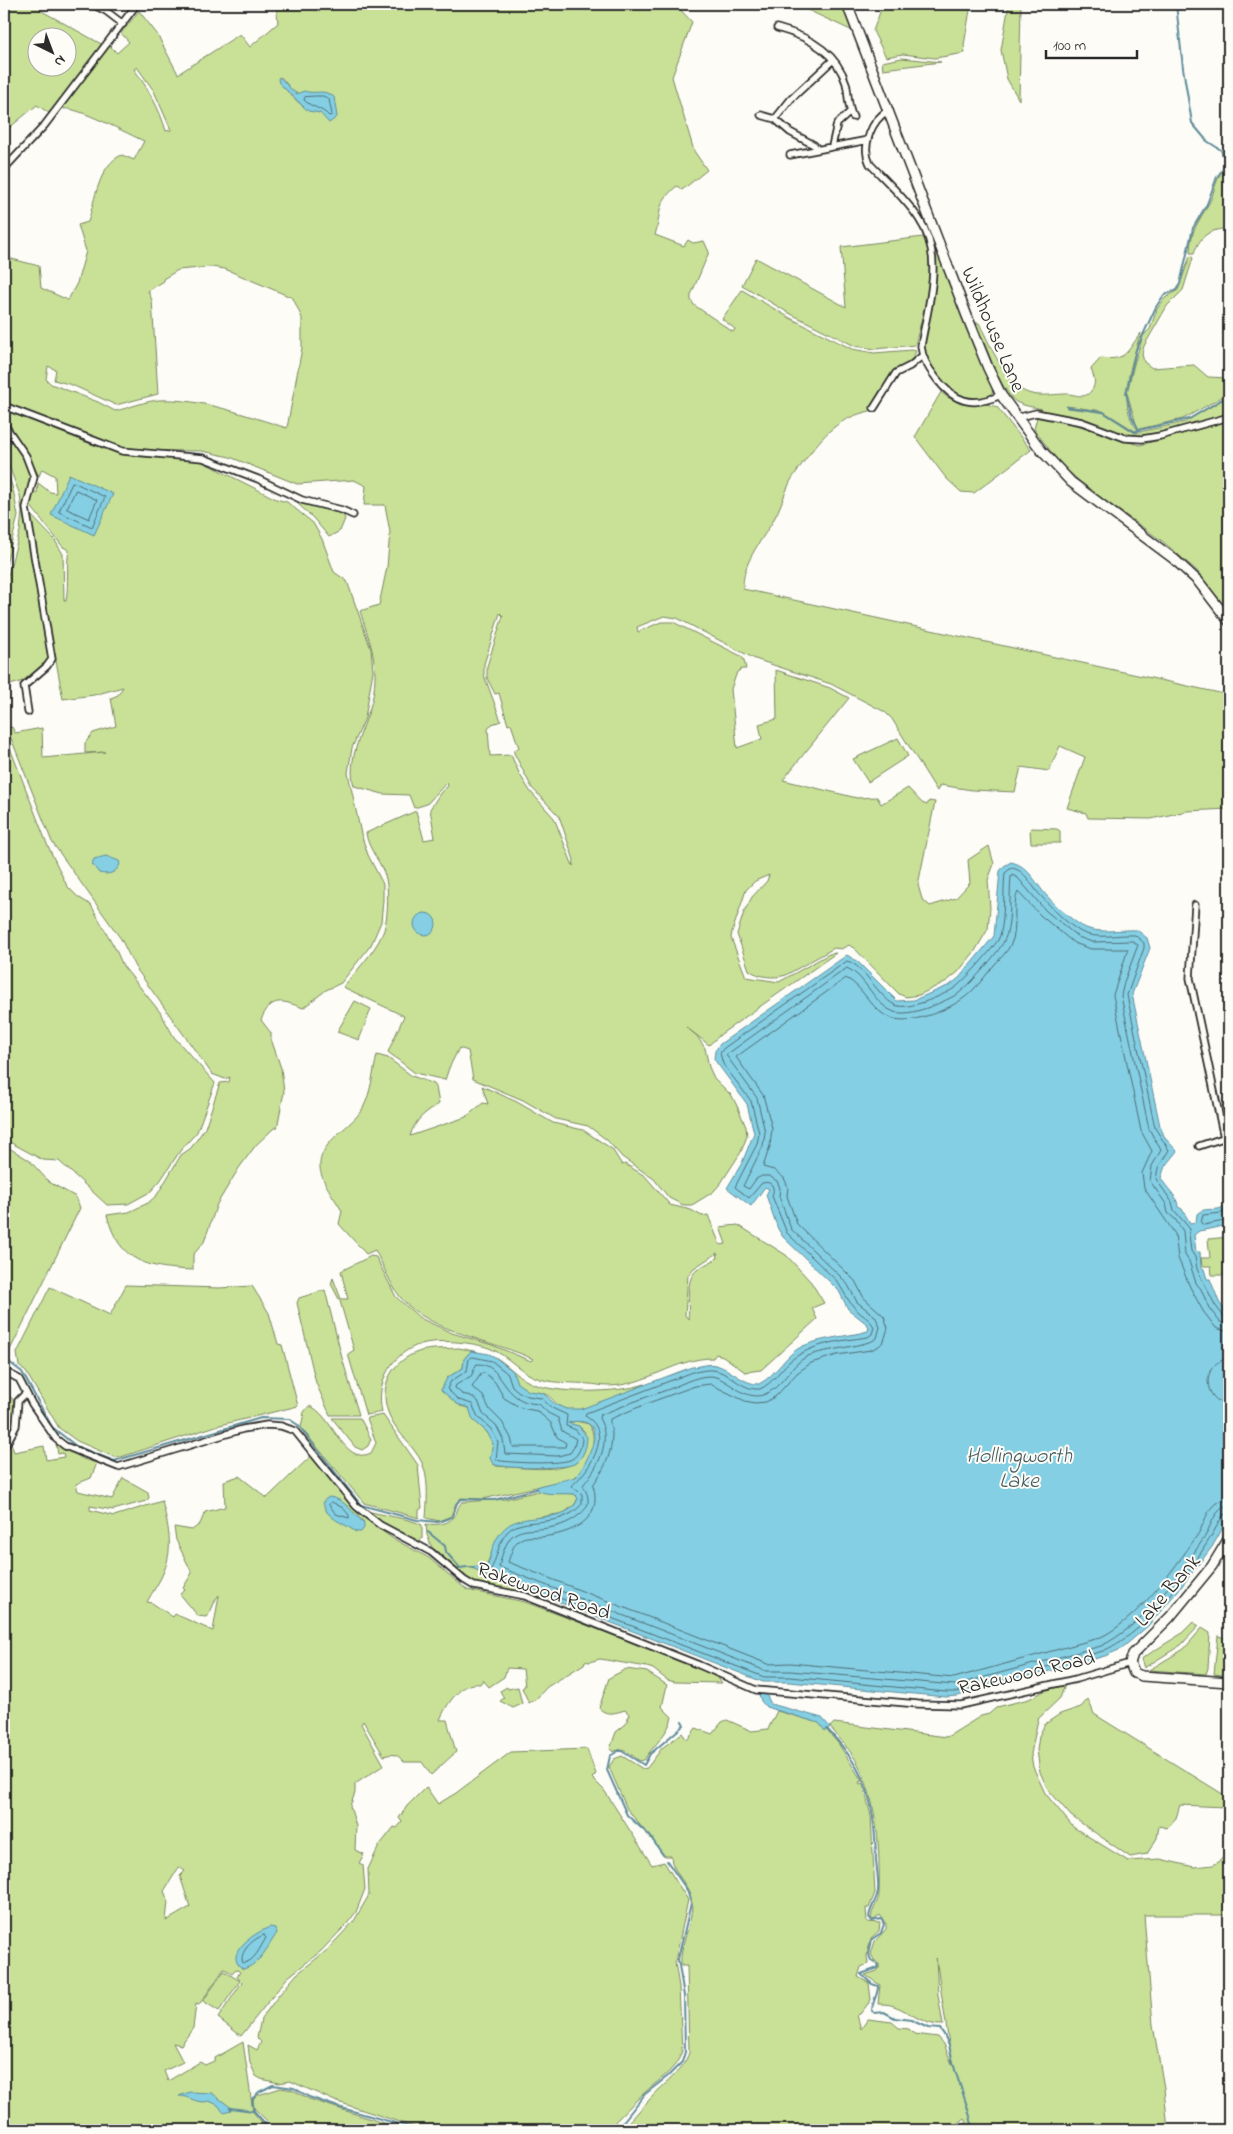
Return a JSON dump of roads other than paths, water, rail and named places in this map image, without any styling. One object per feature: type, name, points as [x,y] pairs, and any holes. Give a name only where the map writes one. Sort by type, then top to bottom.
[{"type":"main road","name":"Wildhouse Lane","points":[[847,4],[967,316],[1001,395],[1041,450],[1071,482],[1174,559],[1198,581],[1229,621]]},
{"type":"main road","name":"Lake Bank","points":[[1130,1663],[1133,1654],[1170,1617],[1212,1566],[1229,1538]]},
{"type":"main road","points":[[1130,1663],[1134,1673],[1142,1676],[1229,1682]]},
{"type":"street","points":[[92,4],[106,11],[123,24]]},
{"type":"street","points":[[4,169],[44,126],[137,4]]},
{"type":"street","points":[[777,28],[811,41],[833,60],[843,75],[852,114],[837,124],[832,146]]},
{"type":"street","points":[[775,119],[791,99],[833,60]]},
{"type":"street","points":[[889,110],[881,114],[871,130],[866,156],[870,164],[920,220],[932,250],[933,279],[920,346],[922,356],[933,374],[952,397],[960,400],[982,401],[1001,395]]},
{"type":"street","points":[[761,115],[775,119],[790,132],[814,145],[816,149]]},
{"type":"street","points":[[790,154],[868,140]]},
{"type":"street","points":[[874,408],[896,373],[910,366],[922,356]]},
{"type":"street","points":[[4,406],[122,451],[203,458],[258,479],[302,500],[354,515]]},
{"type":"street","points":[[1016,418],[1036,413],[1082,422],[1125,438],[1142,439],[1160,436],[1229,417]]},
{"type":"street","points":[[4,424],[26,456],[34,477],[26,508],[52,659],[47,666],[24,686],[28,712]]},
{"type":"street","points":[[1196,905],[1190,978],[1226,1137],[1199,1146]]},
{"type":"street","name":"Rakewood Road","points":[[4,1371],[18,1379],[56,1439],[65,1446],[118,1467],[243,1429],[267,1425],[281,1426],[295,1431],[356,1506],[380,1525],[431,1552],[474,1586],[495,1592],[525,1596],[699,1665],[756,1690],[893,1702],[960,1705],[1076,1679],[1130,1663]]},
{"type":"street","points":[[4,1448],[16,1426],[18,1401],[26,1394]]},
{"type":"water","points":[[279,77],[297,94],[304,91],[330,94],[334,97],[337,117],[329,123],[320,113],[308,111],[279,83]]},
{"type":"water","points":[[69,474],[113,494],[94,535],[51,515]]},
{"type":"water","points":[[106,856],[119,861],[120,864],[111,873],[99,873],[92,864],[94,859]]},
{"type":"water","name":"Hollingworth Lake","points":[[1011,862],[1025,869],[1051,900],[1069,917],[1086,928],[1098,931],[1137,930],[1147,938],[1150,948],[1132,994],[1160,1126],[1165,1138],[1177,1151],[1165,1166],[1161,1178],[1190,1223],[1196,1222],[1197,1214],[1202,1211],[1218,1209],[1229,1204],[1229,1225],[1199,1231],[1194,1235],[1196,1252],[1200,1252],[1201,1267],[1204,1269],[1207,1279],[1210,1279],[1219,1302],[1229,1316],[1229,1367],[1226,1382],[1229,1395],[1229,1513],[1212,1547],[1182,1586],[1148,1626],[1121,1649],[1105,1656],[958,1696],[946,1697],[789,1682],[763,1682],[525,1589],[487,1577],[475,1569],[467,1567],[488,1565],[499,1535],[514,1522],[556,1515],[566,1512],[573,1506],[578,1498],[574,1494],[549,1493],[536,1489],[538,1486],[576,1477],[588,1457],[594,1439],[594,1431],[591,1425],[578,1421],[572,1422],[568,1423],[579,1426],[587,1437],[584,1452],[574,1464],[534,1468],[508,1467],[493,1464],[490,1458],[493,1444],[487,1432],[473,1420],[469,1408],[457,1404],[441,1390],[447,1378],[463,1368],[464,1359],[471,1351],[495,1357],[513,1371],[517,1383],[529,1391],[543,1393],[555,1404],[566,1409],[581,1409],[692,1367],[713,1365],[722,1367],[748,1382],[759,1384],[771,1375],[791,1354],[803,1346],[868,1331],[869,1327],[867,1324],[848,1309],[839,1291],[783,1237],[778,1229],[766,1195],[769,1189],[765,1187],[751,1206],[727,1188],[742,1163],[754,1133],[747,1104],[714,1059],[715,1051],[720,1044],[847,955],[858,962],[897,1001],[914,1000],[950,985],[959,978],[994,936],[1000,871]]},
{"type":"water","points":[[421,913],[429,913],[436,920],[436,928],[429,935],[421,935],[414,928],[414,920]]},
{"type":"water","points":[[329,1497],[344,1503],[364,1523],[364,1528],[361,1532],[356,1532],[335,1520],[327,1512],[323,1501]]},
{"type":"water","points":[[759,1694],[766,1694],[771,1704],[822,1718],[830,1727],[825,1731],[819,1723],[766,1707],[761,1701]]},
{"type":"water","points":[[270,1927],[275,1928],[277,1933],[267,1949],[254,1964],[243,1969],[237,1963],[238,1950],[243,1944]]},
{"type":"water","points":[[190,2092],[212,2093],[229,2106],[231,2110],[223,2112],[218,2105],[209,2101],[201,2102],[179,2096]]},
{"type":"waterway","points":[[1176,4],[1183,68],[1192,123],[1207,141],[1221,150],[1224,159],[1223,169],[1217,177],[1207,204],[1193,228],[1180,284],[1176,290],[1164,295],[1156,307],[1136,350],[1126,393],[1132,417],[1139,430],[1189,419],[1229,395]]},
{"type":"waterway","points":[[1067,407],[1103,412],[1135,432],[1139,430]]},
{"type":"waterway","points":[[4,1358],[22,1372],[52,1427],[76,1446],[114,1461],[261,1418],[289,1419],[298,1425],[361,1505],[417,1520],[438,1522],[452,1517],[457,1503],[461,1499],[494,1500],[536,1489]]},
{"type":"waterway","points":[[428,1532],[445,1546],[446,1552],[460,1568],[467,1567]]},
{"type":"waterway","points":[[663,1855],[650,1836],[627,1815],[607,1770],[610,1756],[620,1750],[644,1765],[650,1754],[684,1725],[682,1721]]},
{"type":"waterway","points":[[827,1729],[852,1759],[860,1774],[871,1805],[874,1822],[878,1888],[869,1917],[872,1921],[881,1919],[884,1924],[881,1933],[872,1939],[869,1954],[871,1961],[878,1965],[878,1968],[861,1974],[872,1984],[878,1986],[872,2011],[875,2013],[884,2012],[895,2018],[911,2020],[928,2028],[940,2029],[949,2045],[973,2130]]},
{"type":"waterway","points":[[614,2130],[645,2094],[682,2062],[685,2052],[684,1996],[678,1959],[691,1903],[687,1890],[667,1861]]},
{"type":"waterway","points":[[271,2130],[254,2111],[252,2099],[259,2092],[273,2085],[294,2088],[309,2097],[338,2107],[420,2130]]},
{"type":"waterway","points":[[230,2108],[254,2111]]}]
